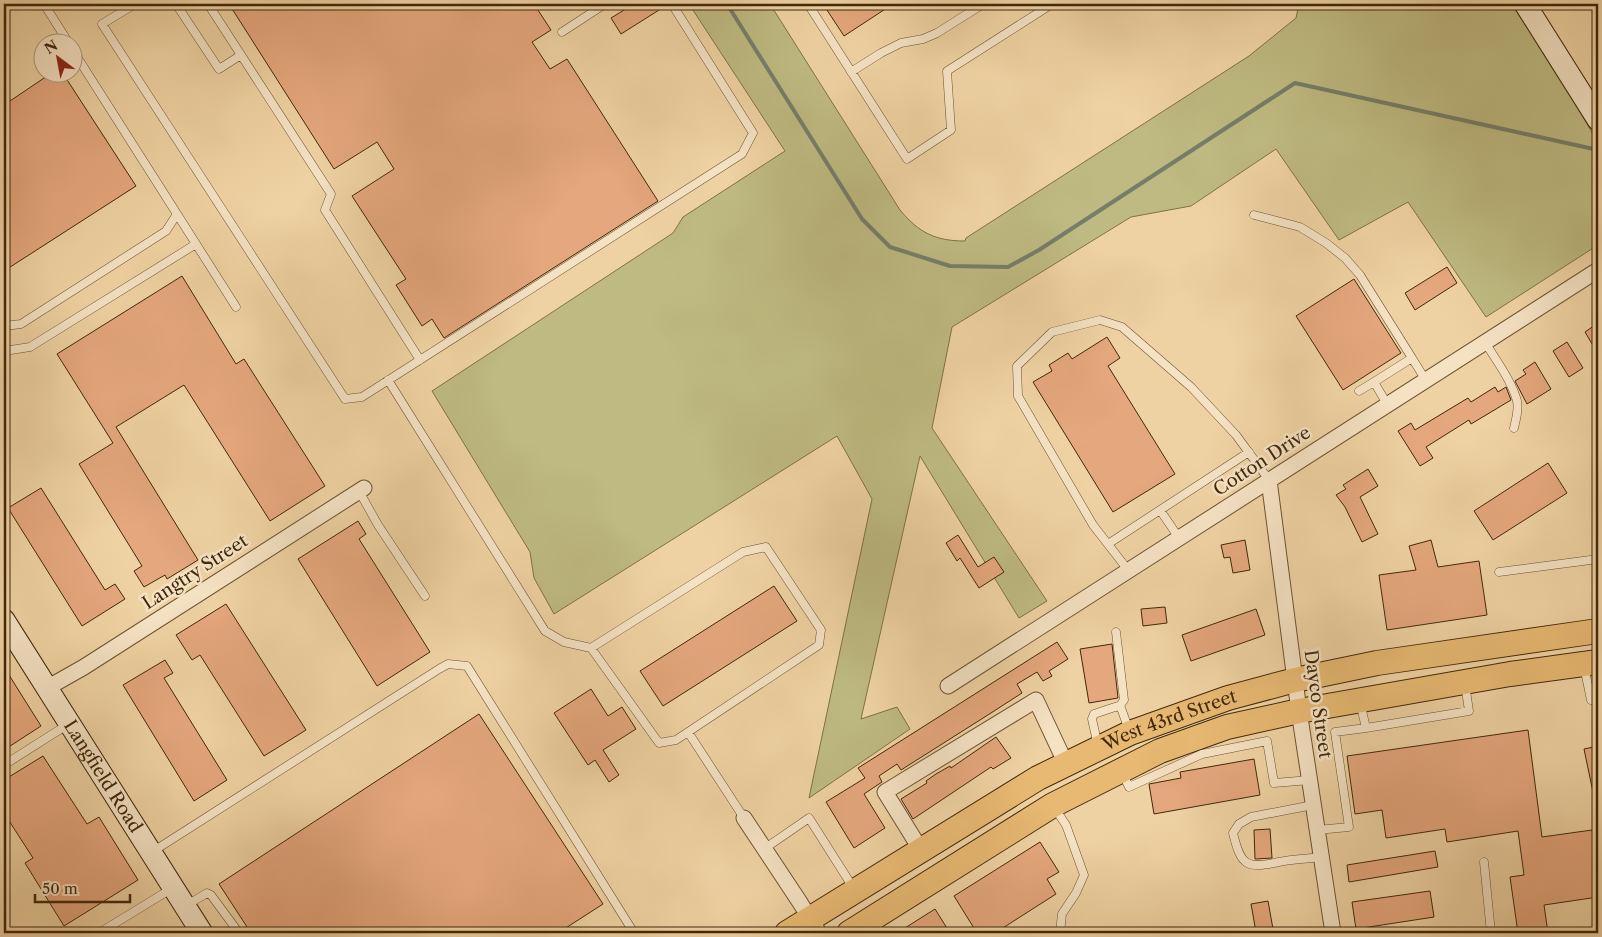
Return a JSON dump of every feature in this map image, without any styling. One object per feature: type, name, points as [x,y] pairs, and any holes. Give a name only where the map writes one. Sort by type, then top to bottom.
[{"type":"main road","name":"West 43rd Street","points":[[787,933],[814,926],[855,891],[1038,778],[1130,733],[1228,698],[1295,680],[1377,663],[1598,631]]},
{"type":"main road","points":[[1503,645],[1510,674]]},
{"type":"main road","name":"West 43rd Street","points":[[849,933],[876,926],[1053,805],[1160,751],[1227,727],[1299,711],[1510,674],[1591,663]]},
{"type":"main road","points":[[1038,778],[1053,805]]},
{"type":"street","points":[[1525,4],[1598,120]]},
{"type":"street","name":"Cotton Drive","points":[[948,686],[1598,270]]},
{"type":"street","name":"Dayco Street","points":[[1269,480],[1299,711],[1333,933]]},
{"type":"street","name":"Langtry Street","points":[[47,688],[84,667],[361,489]]},
{"type":"street","name":"Langfield Road","points":[[4,620],[202,933]]},
{"type":"street","points":[[921,850],[885,792],[1036,700],[1066,764]]},
{"type":"street","points":[[744,818],[814,926]]},
{"type":"lane","points":[[44,4],[62,32]]},
{"type":"lane","points":[[135,4],[102,24],[345,399],[362,398],[742,154],[753,133],[672,4]]},
{"type":"lane","points":[[176,4],[219,69],[241,55]]},
{"type":"lane","points":[[208,4],[331,194],[325,210],[420,360]]},
{"type":"lane","points":[[562,32],[605,4]]},
{"type":"lane","points":[[808,4],[907,158],[951,130],[947,71],[1052,4]]},
{"type":"lane","points":[[851,72],[901,43],[923,39],[936,33],[983,4]]},
{"type":"lane","points":[[82,66],[236,307]]},
{"type":"lane","points":[[4,326],[21,324],[166,231],[177,214]]},
{"type":"lane","points":[[1254,215],[1300,227],[1326,242],[1345,258],[1360,275],[1425,380]]},
{"type":"lane","points":[[4,351],[30,347],[196,244]]},
{"type":"lane","points":[[1128,570],[1093,524],[1018,396],[1017,366],[1052,332],[1100,320],[1122,327],[1191,387],[1236,435],[1269,480]]},
{"type":"lane","points":[[1485,342],[1517,402],[1517,416],[1514,428]]},
{"type":"lane","points":[[1359,391],[1412,358]]},
{"type":"lane","points":[[388,380],[545,631],[564,642],[592,648],[659,743],[676,740],[819,645],[821,630],[766,547],[743,552],[592,648]]},
{"type":"lane","points":[[1374,382],[1387,404]]},
{"type":"lane","points":[[1108,544],[1249,452]]},
{"type":"lane","points":[[361,489],[378,525],[425,596]]},
{"type":"lane","points":[[1160,510],[1179,538]]},
{"type":"lane","points":[[1499,572],[1598,559]]},
{"type":"lane","points":[[1099,748],[1092,719],[1094,714],[1119,707],[1124,700],[1116,632]]},
{"type":"lane","points":[[1591,663],[1591,700],[1598,698]]},
{"type":"lane","points":[[151,853],[438,669],[448,664],[467,666],[634,933]]},
{"type":"lane","points":[[1317,830],[1349,827],[1335,732],[1469,711],[1464,682]]},
{"type":"lane","points":[[1360,700],[1366,728]]},
{"type":"lane","points":[[1119,707],[1130,733]]},
{"type":"lane","points":[[4,766],[69,724]]},
{"type":"lane","points":[[688,732],[744,818]]},
{"type":"lane","points":[[1122,771],[1130,787],[1202,754],[1267,742],[1274,784],[1310,780]]},
{"type":"lane","points":[[1053,805],[1066,825],[1084,875],[1076,893],[1062,914],[1060,933]]},
{"type":"lane","points":[[1313,805],[1251,817],[1239,824],[1233,834],[1238,854],[1244,862],[1254,865],[1262,866],[1280,861],[1321,857]]},
{"type":"lane","points":[[764,848],[810,818],[855,891]]},
{"type":"lane","points":[[1484,862],[1491,933]]},
{"type":"lane","points":[[99,933],[173,888]]},
{"type":"lane","points":[[185,906],[207,893],[211,895],[239,933]]},
{"type":"shaded area","points":[[689,4],[770,4],[900,210],[914,225],[929,234],[955,241],[965,241],[966,238],[1249,56],[1296,18],[1299,4],[1512,4],[1573,99],[1598,143],[1598,245],[1486,317],[1408,202],[1339,240],[1276,149],[1191,206],[1131,217],[952,327],[932,428],[1047,601],[1019,618],[920,456],[861,719],[897,707],[910,729],[809,798],[872,499],[837,436],[554,614],[534,578],[530,552],[432,391],[673,233],[683,217],[785,151]]},
{"type":"building","points":[[229,4],[534,4],[551,30],[532,42],[550,69],[567,59],[658,201],[444,338],[432,319],[422,326],[396,285],[406,279],[352,196],[394,169],[377,142],[334,169]]},
{"type":"building","points":[[634,4],[667,5],[621,34],[611,18]]},
{"type":"building","points":[[823,4],[893,4],[844,36]]},
{"type":"building","points":[[38,82],[68,82],[136,186],[4,271],[4,105]]},
{"type":"building","points":[[1447,267],[1457,283],[1415,310],[1405,293]]},
{"type":"building","points":[[182,276],[236,364],[244,359],[325,486],[270,521],[184,385],[116,427],[198,560],[167,579],[165,575],[144,587],[134,571],[142,566],[79,464],[113,443],[57,354]]},
{"type":"building","points":[[1354,279],[1401,353],[1343,390],[1296,316]]},
{"type":"building","points":[[1598,323],[1598,354],[1585,332]]},
{"type":"building","points":[[1107,337],[1120,358],[1108,366],[1175,474],[1113,512],[1033,382],[1052,371],[1049,365],[1068,353],[1072,359]]},
{"type":"building","points":[[1567,342],[1583,368],[1569,377],[1553,351]]},
{"type":"building","points":[[1535,362],[1551,389],[1527,404],[1515,381],[1526,374],[1523,370]]},
{"type":"building","points":[[1495,387],[1498,392],[1506,387],[1511,400],[1471,424],[1469,420],[1426,447],[1433,458],[1420,466],[1398,431],[1411,423],[1415,430],[1468,398],[1471,402]]},
{"type":"building","points":[[1548,463],[1567,493],[1493,540],[1474,511]]},
{"type":"building","points":[[1368,469],[1378,486],[1360,497],[1378,534],[1362,542],[1345,507],[1336,495],[1346,489],[1343,485]]},
{"type":"building","points":[[41,488],[105,590],[115,584],[125,599],[82,626],[8,508]]},
{"type":"building","points":[[358,521],[366,534],[359,539],[430,652],[377,686],[298,559]]},
{"type":"building","points":[[958,535],[978,567],[994,557],[1004,572],[979,588],[960,558],[957,561],[946,543]]},
{"type":"building","points":[[1245,540],[1250,570],[1233,573],[1230,557],[1224,558],[1221,545]]},
{"type":"building","points":[[1431,540],[1438,567],[1479,561],[1487,615],[1387,630],[1379,575],[1416,570],[1409,546]]},
{"type":"building","points":[[774,586],[797,621],[663,706],[640,671]]},
{"type":"building","points":[[226,604],[306,730],[264,756],[200,655],[192,660],[176,635]]},
{"type":"building","points":[[1165,607],[1167,623],[1143,626],[1141,609]]},
{"type":"building","points":[[1256,609],[1265,635],[1191,661],[1182,635]]},
{"type":"building","points":[[1057,642],[1068,659],[1049,671],[1052,676],[1043,681],[1037,672],[1017,684],[1022,693],[901,770],[897,764],[879,776],[882,782],[864,794],[885,828],[854,848],[826,802],[865,778],[858,768]]},
{"type":"building","points":[[1112,644],[1118,698],[1089,703],[1080,649]]},
{"type":"building","points":[[165,660],[173,673],[164,678],[227,780],[194,801],[123,685]]},
{"type":"building","points":[[4,667],[41,726],[4,750]]},
{"type":"building","points":[[591,689],[608,716],[622,707],[636,729],[603,750],[619,775],[609,782],[595,760],[588,765],[554,713]]},
{"type":"building","points":[[479,714],[603,904],[558,933],[251,933],[219,884]]},
{"type":"building","points":[[1528,730],[1542,837],[1592,830],[1598,873],[1598,897],[1544,905],[1548,933],[1518,933],[1510,877],[1524,875],[1518,831],[1447,842],[1445,829],[1386,838],[1382,810],[1355,814],[1347,756]]},
{"type":"building","points":[[996,737],[1011,758],[993,769],[991,767],[913,819],[901,799],[927,783],[926,781],[936,774],[950,766],[951,768]]},
{"type":"building","points":[[1598,746],[1598,797],[1594,797],[1584,749]]},
{"type":"building","points":[[43,756],[87,824],[99,817],[138,880],[64,926],[25,863],[33,858],[4,813],[4,780]]},
{"type":"building","points":[[1254,759],[1260,795],[1154,814],[1149,784],[1181,778],[1180,772]]},
{"type":"building","points":[[1270,829],[1272,858],[1255,859],[1254,830]]},
{"type":"building","points":[[1040,842],[1059,872],[1047,879],[1056,894],[995,933],[977,933],[954,896]]},
{"type":"building","points":[[1435,851],[1438,867],[1349,882],[1347,865]]},
{"type":"building","points":[[1430,891],[1434,917],[1356,929],[1352,902]]},
{"type":"building","points":[[1268,901],[1273,929],[1256,932],[1251,904]]},
{"type":"building","points":[[935,909],[950,933],[897,933]]},
{"type":"waterway","points":[[727,4],[862,219],[890,247],[950,266],[1008,267],[1039,250],[1295,83],[1598,150]]}]
